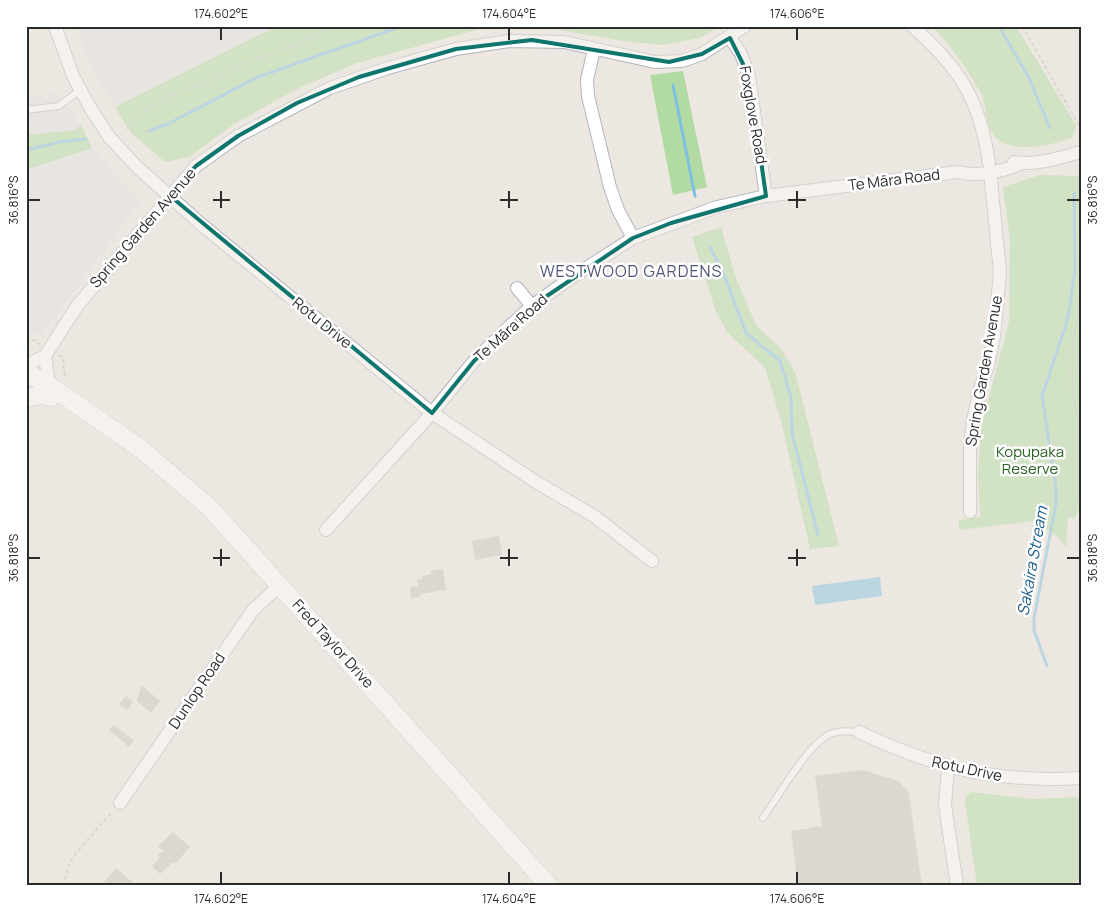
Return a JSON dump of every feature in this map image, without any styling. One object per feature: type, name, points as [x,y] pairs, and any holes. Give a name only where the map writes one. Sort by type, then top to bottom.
[{"type":"main road","name":"Fred Taylor Drive","points":[[26,372],[57,389],[141,449],[210,508],[549,886]]},
{"type":"main road","name":"Fred Taylor Drive","points":[[26,382],[57,389]]},
{"type":"main road","points":[[26,398],[57,389]]},
{"type":"street","name":"Rotu Drive","points":[[55,26],[62,52],[80,90],[110,138],[137,167],[168,195],[432,413],[536,482],[594,516],[652,561]]},
{"type":"street","name":"Spring Garden Avenue","points":[[45,356],[77,306],[168,195],[196,166],[238,136],[297,103],[359,77],[482,43],[532,40],[564,42],[655,62],[669,62],[682,61],[702,54],[730,38],[745,26]]},
{"type":"street","name":"Spring Garden Avenue","points":[[912,26],[954,68],[968,90],[983,128],[990,167],[1000,272],[992,346],[979,393],[970,442],[970,512]]},
{"type":"street","name":"Foxglove Road","points":[[730,38],[741,54],[749,76],[766,196]]},
{"type":"street","points":[[594,49],[587,80],[588,96],[610,187],[618,210],[633,238]]},
{"type":"street","name":"Te Māra Road","points":[[326,530],[432,413],[474,360],[532,306],[633,238],[718,207],[766,196],[958,172],[967,174],[1010,161],[1021,163],[1055,159],[1081,152]]},
{"type":"street","points":[[517,288],[532,306]]},
{"type":"street","points":[[26,365],[45,356],[48,378],[57,389]]},
{"type":"street","name":"Dunlop Road","points":[[120,803],[253,610],[280,585]]},
{"type":"street","name":"Rotu Drive","points":[[858,732],[896,749],[948,767],[1007,778],[1050,780],[1081,778]]},
{"type":"street","points":[[948,767],[946,805],[957,886]]},
{"type":"lane","points":[[26,110],[59,106],[80,90]]},
{"type":"lane","points":[[763,818],[813,748],[825,736],[844,730],[858,732]]},
{"type":"path","points":[[127,129],[140,112],[170,95],[223,76],[242,64],[294,46],[332,26]]},
{"type":"path","points":[[1022,26],[1078,124],[1081,131],[1078,138]]},
{"type":"path","points":[[1081,303],[1071,345],[1073,400],[1081,432]]},
{"type":"path","points":[[26,342],[34,340]]},
{"type":"path","points":[[57,389],[63,357]]},
{"type":"path","points":[[1070,515],[1081,492]]},
{"type":"path","points":[[64,886],[70,862],[120,803]]},
{"type":"highlighted area","points":[[730,38],[749,76],[766,196],[671,223],[633,238],[532,306],[474,361],[432,413],[169,195],[196,166],[238,136],[297,103],[359,77],[456,49],[532,40],[669,62],[702,54]]},
{"type":"shaded area","points":[[75,26],[277,26],[115,107],[92,68]]},
{"type":"shaded area","points":[[58,93],[81,124],[76,130],[26,135],[26,97]]},
{"type":"shaded area","points":[[92,148],[140,201],[42,334],[26,334],[26,170]]},
{"type":"green space","points":[[277,26],[490,26],[354,64],[295,90],[236,123],[189,157],[165,162],[131,133],[115,107]]},
{"type":"green space","points":[[509,26],[720,26],[700,38],[662,45],[623,41],[547,28]]},
{"type":"green space","points":[[931,26],[1016,26],[1076,125],[1072,138],[1031,147],[1019,147],[1000,141],[990,130],[983,99],[976,85],[965,67]]},
{"type":"green space","points":[[683,71],[707,187],[673,195],[650,75]]},
{"type":"green space","points":[[81,124],[92,148],[26,170],[26,135],[76,130]]},
{"type":"green space","name":"Kopupaka Reserve","points":[[1040,175],[1081,176],[1081,503],[1075,519],[1068,517],[1066,547],[1057,536],[1034,521],[959,530],[959,520],[980,517],[978,473],[981,427],[1009,322],[1010,240],[1003,187]]},
{"type":"green space","points":[[721,227],[736,278],[756,325],[782,350],[795,372],[839,546],[810,549],[781,421],[765,368],[727,332],[716,312],[692,237]]},
{"type":"green space","points":[[971,792],[1033,799],[1081,797],[1081,879],[1068,886],[977,886],[965,802],[966,796]]},
{"type":"water","points":[[880,577],[882,596],[815,605],[812,586]]},
{"type":"building","points":[[499,536],[502,555],[475,560],[472,541]]},
{"type":"building","points":[[443,569],[446,590],[420,594],[420,597],[411,598],[410,587],[418,586],[417,580],[422,579],[422,576],[431,574],[431,571]]},
{"type":"building","points":[[141,685],[160,701],[151,713],[137,701]]},
{"type":"building","points":[[126,696],[133,702],[127,710],[119,704]]},
{"type":"building","points":[[113,725],[134,740],[129,747],[109,730]]},
{"type":"building","points":[[863,770],[899,781],[909,793],[922,886],[798,886],[791,831],[822,826],[815,776]]},
{"type":"building","points":[[173,832],[190,847],[175,864],[173,862],[160,874],[152,866],[160,858],[158,855],[163,851],[158,846]]},
{"type":"building","points":[[116,868],[137,886],[101,886]]},
{"type":"waterway","points":[[149,131],[168,124],[258,77],[402,26]]},
{"type":"waterway","name":"Sakaira Stream","points":[[999,26],[1029,78],[1050,128]]},
{"type":"waterway","points":[[673,85],[695,196]]},
{"type":"waterway","points":[[26,150],[60,142],[86,139]]},
{"type":"waterway","name":"Sakaira Stream","points":[[1047,666],[1034,630],[1034,618],[1056,504],[1056,488],[1042,396],[1068,318],[1075,270],[1074,193]]},
{"type":"waterway","points":[[710,247],[723,272],[746,333],[780,361],[791,397],[792,433],[818,535]]},
{"type":"district","name":"WESTWOOD GARDENS","points":[[631,271]]}]
